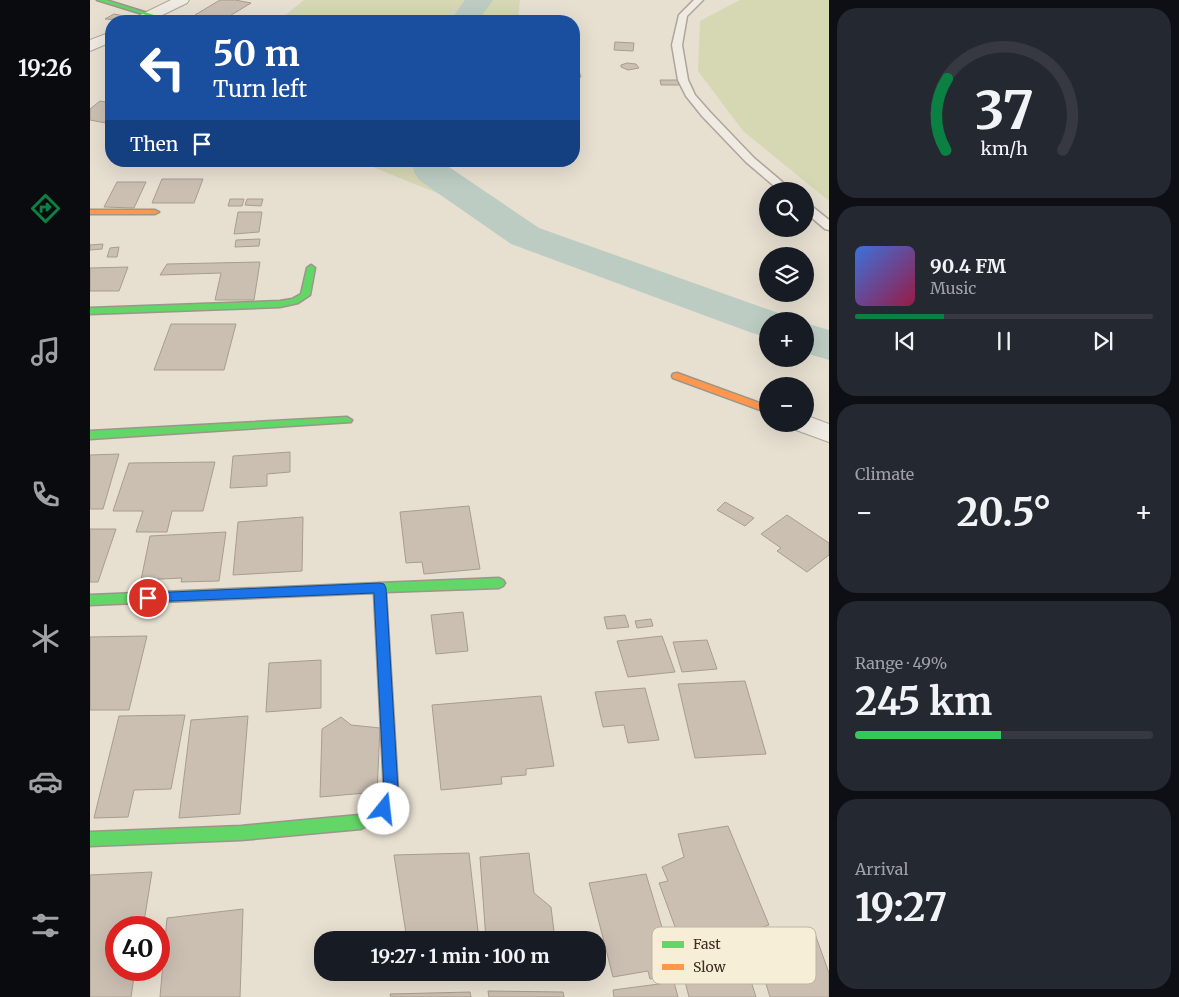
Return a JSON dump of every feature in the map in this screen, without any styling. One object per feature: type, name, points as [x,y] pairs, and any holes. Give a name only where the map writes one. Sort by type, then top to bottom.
[{"type":"street","points":[[100,0],[138,15]]},
{"type":"street","points":[[151,15],[182,0]]},
{"type":"street","points":[[90,46],[105,39]]},
{"type":"street","points":[[90,212],[155,212]]},
{"type":"street","points":[[90,310],[280,304],[295,301],[305,294],[311,268]]},
{"type":"street","points":[[677,376],[759,407]]},
{"type":"street","points":[[90,435],[347,420]]},
{"type":"street","points":[[814,427],[829,433]]},
{"type":"street","points":[[90,600],[499,583]]},
{"type":"street","points":[[90,839],[241,833],[361,822],[384,809],[391,790],[380,588]]},
{"type":"lane","points":[[699,0],[683,15],[677,45],[683,80],[691,96],[725,134],[750,160],[776,182]]},
{"type":"lane","points":[[814,214],[829,226]]},
{"type":"green space","points":[[304,0],[520,0],[519,15],[285,15]]},
{"type":"green space","points":[[740,0],[829,0],[829,201],[814,189],[814,182],[806,182],[743,131],[698,71],[700,21]]},
{"type":"green space","points":[[373,167],[444,167],[464,204]]},
{"type":"building","points":[[220,0],[251,3],[231,15],[195,15]]},
{"type":"building","points":[[615,42],[634,43],[633,51],[614,50]]},
{"type":"building","points":[[627,63],[636,64],[639,68],[628,70],[621,67],[621,65]]},
{"type":"building","points":[[660,80],[678,80],[679,85],[661,85]]},
{"type":"building","points":[[100,101],[105,102],[105,123],[90,120],[90,109]]},
{"type":"building","points":[[162,179],[203,179],[194,203],[152,203]]},
{"type":"building","points":[[117,182],[146,182],[134,208],[104,207]]},
{"type":"building","points":[[230,199],[244,199],[242,206],[228,206]]},
{"type":"building","points":[[247,199],[263,199],[261,206],[245,205]]},
{"type":"building","points":[[238,212],[262,212],[259,232],[234,234]]},
{"type":"building","points":[[260,239],[259,246],[235,247],[236,240]]},
{"type":"building","points":[[103,244],[102,249],[90,250],[90,245]]},
{"type":"building","points":[[119,247],[117,257],[107,257],[110,248]]},
{"type":"building","points":[[260,262],[254,300],[215,300],[221,273],[160,275],[167,264]]},
{"type":"building","points":[[128,267],[119,291],[90,291],[90,268]]},
{"type":"building","points":[[171,324],[236,324],[224,370],[154,370]]},
{"type":"building","points":[[290,452],[290,472],[267,474],[267,486],[230,488],[233,456]]},
{"type":"building","points":[[119,454],[103,509],[90,509],[90,455]]},
{"type":"building","points":[[215,462],[203,511],[172,511],[167,532],[136,532],[143,511],[113,511],[129,463]]},
{"type":"building","points":[[725,502],[754,518],[745,526],[717,510]]},
{"type":"building","points":[[469,506],[480,569],[424,574],[422,562],[406,563],[400,512]]},
{"type":"building","points":[[787,515],[829,543],[829,555],[807,572],[777,551],[781,548],[761,534]]},
{"type":"building","points":[[303,517],[302,571],[233,575],[238,522]]},
{"type":"building","points":[[90,529],[116,529],[98,582],[90,582]]},
{"type":"building","points":[[226,532],[219,581],[181,582],[182,578],[141,580],[150,536]]},
{"type":"building","points":[[463,612],[468,651],[436,654],[431,615]]},
{"type":"building","points":[[625,615],[629,627],[607,629],[604,617]]},
{"type":"building","points":[[651,619],[653,626],[637,628],[635,621]]},
{"type":"building","points":[[147,636],[129,710],[90,710],[90,637]]},
{"type":"building","points":[[662,636],[675,672],[628,677],[617,641]]},
{"type":"building","points":[[707,640],[717,669],[682,672],[673,642]]},
{"type":"building","points":[[321,660],[321,708],[266,712],[269,663]]},
{"type":"building","points":[[745,681],[766,754],[695,758],[678,684]]},
{"type":"building","points":[[645,688],[659,740],[628,743],[624,725],[603,727],[595,692]]},
{"type":"building","points":[[541,696],[554,766],[526,769],[526,775],[501,777],[502,784],[441,790],[432,705]]},
{"type":"building","points":[[185,715],[171,789],[134,790],[128,817],[94,818],[119,716]]},
{"type":"building","points":[[248,716],[240,814],[179,818],[191,720]]},
{"type":"building","points":[[341,717],[351,725],[380,728],[377,792],[320,797],[322,729]]},
{"type":"building","points":[[728,826],[769,925],[763,927],[675,927],[659,883],[668,881],[662,867],[684,857],[678,834]]},
{"type":"building","points":[[469,853],[478,931],[406,931],[394,855]]},
{"type":"building","points":[[529,853],[534,893],[551,907],[554,931],[485,931],[480,857]]},
{"type":"building","points":[[152,872],[145,916],[105,916],[105,981],[133,981],[131,997],[90,997],[90,875]]},
{"type":"building","points":[[646,874],[662,927],[652,927],[652,979],[650,979],[648,971],[613,977],[606,950],[606,931],[601,931],[589,883]]},
{"type":"building","points":[[243,909],[240,997],[160,997],[161,981],[170,981],[170,918]]},
{"type":"building","points":[[816,937],[829,973],[829,997],[770,997],[766,984],[816,984]]},
{"type":"building","points":[[659,984],[675,984],[678,997],[614,997],[613,990]]},
{"type":"building","points":[[686,984],[752,984],[756,997],[689,997]]},
{"type":"building","points":[[488,991],[563,992],[564,997],[489,997]]},
{"type":"building","points":[[470,992],[471,997],[391,997],[390,994]]},
{"type":"waterway","points":[[468,15],[479,0]]},
{"type":"waterway","points":[[431,167],[432,172],[525,236],[759,321]]},
{"type":"waterway","points":[[814,340],[829,346]]},
{"type":"traffic: fast","points":[[100,0],[151,15]]},
{"type":"traffic: fast","points":[[90,311],[280,304],[295,301],[305,295],[311,268]]},
{"type":"traffic: fast","points":[[90,435],[347,420]]},
{"type":"traffic: fast","points":[[90,600],[499,583]]},
{"type":"traffic: fast","points":[[90,839],[241,833],[361,822],[384,809],[391,790],[380,588]]},
{"type":"traffic: slow","points":[[90,212],[155,212]]},
{"type":"traffic: slow","points":[[677,376],[759,407]]},
{"type":"route","points":[[148,598],[380,588],[391,790],[384,809]]}]
